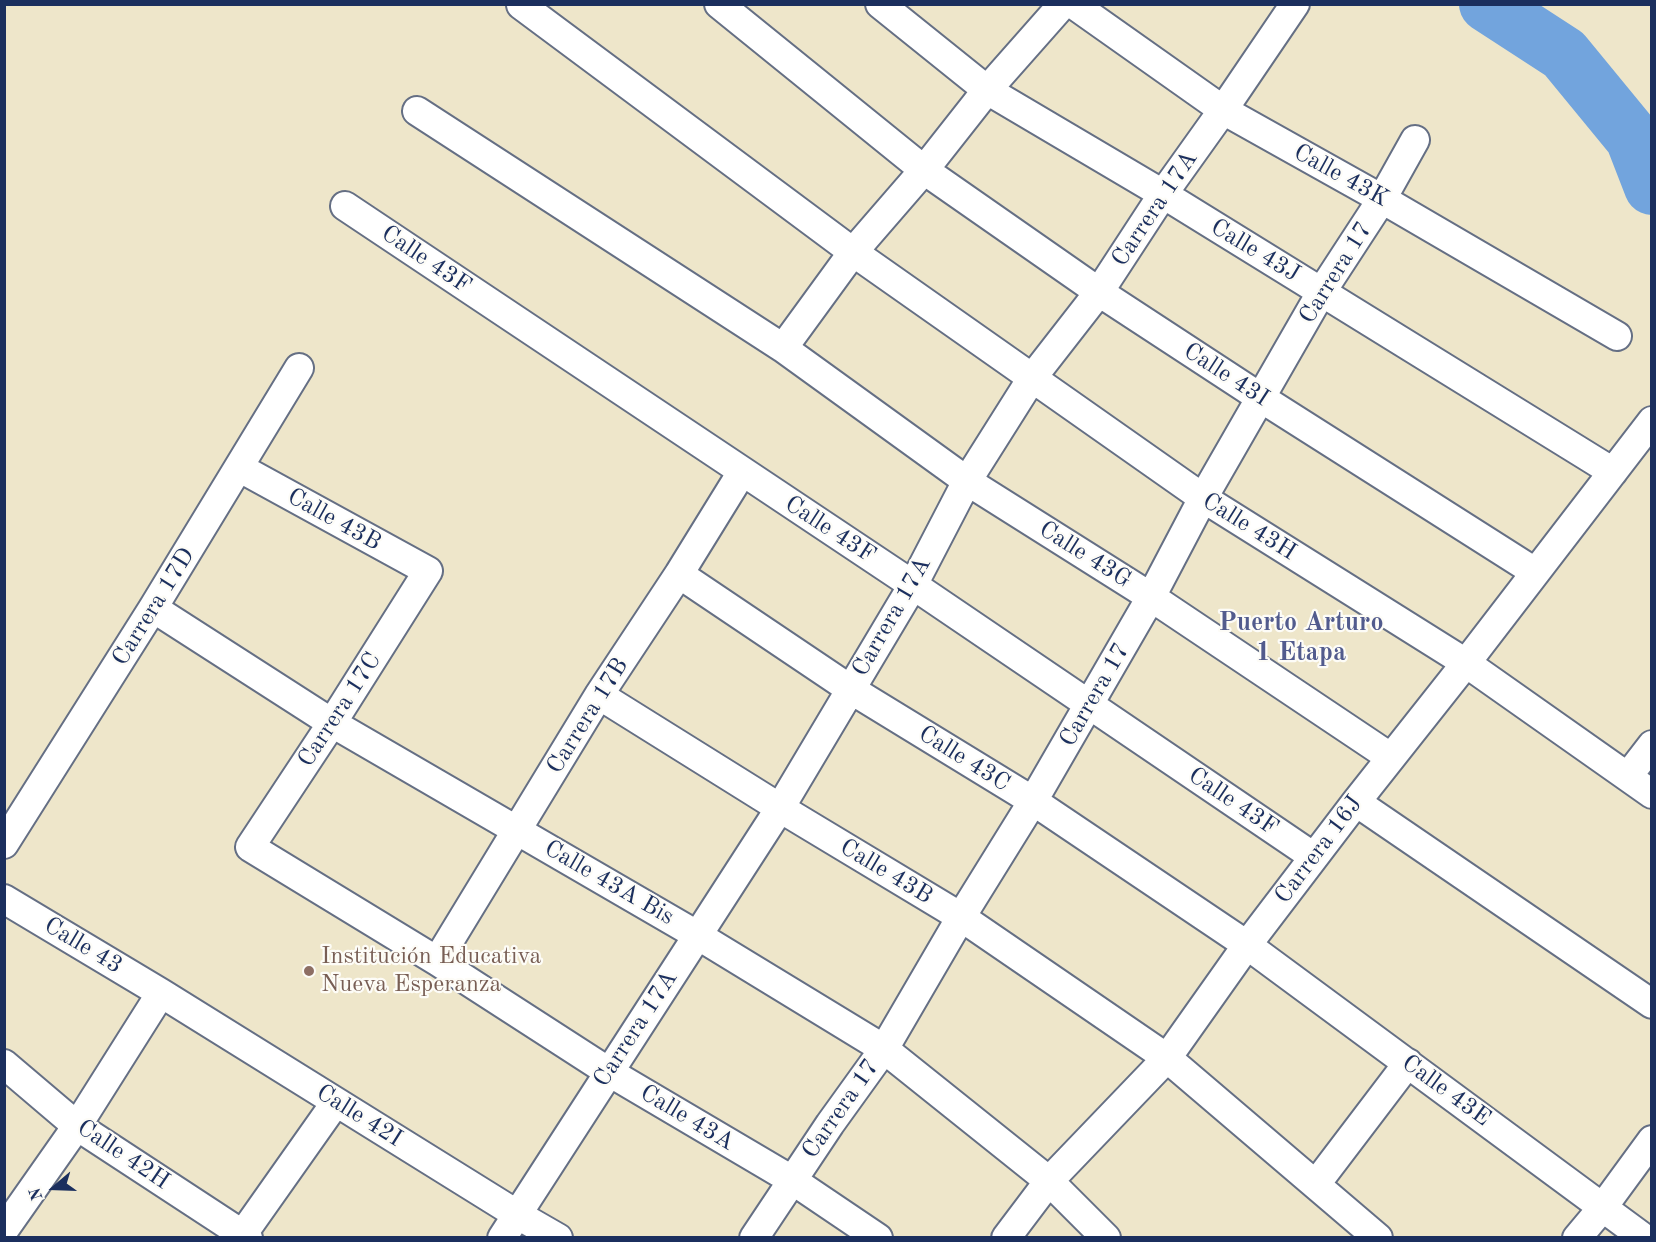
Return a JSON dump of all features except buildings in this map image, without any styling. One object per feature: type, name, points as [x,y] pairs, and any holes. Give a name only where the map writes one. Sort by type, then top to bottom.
[{"type":"street","name":"Calle 43I","points":[[719,4],[924,170],[1099,292],[1535,572]]},
{"type":"street","name":"Calle 43J","points":[[880,4],[987,90],[1322,291],[1619,464]]},
{"type":"street","points":[[783,348],[853,252],[924,170],[987,90],[1063,4]]},
{"type":"street","name":"Calle 43K","points":[[1073,4],[1223,110],[1382,199],[1617,336]]},
{"type":"street","name":"Carrera 17A","points":[[510,1226],[780,808],[913,585],[967,481],[1032,378],[1099,292],[1163,194],[1295,4]]},
{"type":"street","name":"Calle 43H","points":[[521,5],[853,252],[1203,498],[1466,663],[1652,794]]},
{"type":"street","name":"Calle 43G","points":[[417,111],[783,348],[967,481],[1151,597],[1390,757]]},
{"type":"street","name":"Carrera 17","points":[[754,1238],[884,1049],[1090,704],[1151,597],[1203,498],[1322,291],[1382,199],[1415,140]]},
{"type":"street","name":"Calle 43F","points":[[345,206],[913,585],[1314,857]]},
{"type":"street","name":"Carrera 17D","points":[[4,843],[240,468],[299,368]]},
{"type":"street","name":"Carrera 16J","points":[[1006,1238],[1049,1181],[1167,1058],[1247,945],[1390,757],[1466,663],[1652,421]]},
{"type":"street","name":"Calle 43B","points":[[240,468],[428,572]]},
{"type":"street","name":"Carrera 17B","points":[[437,961],[599,695],[679,574],[742,472]]},
{"type":"street","name":"Carrera 17C","points":[[250,847],[428,572]]},
{"type":"street","name":"Calle 43C","points":[[679,574],[850,689],[1033,801],[1247,945]]},
{"type":"street","name":"Calle 43A Bis","points":[[153,608],[332,723],[697,934],[884,1049],[1049,1181]]},
{"type":"street","name":"Calle 43B","points":[[599,695],[961,917],[1167,1058]]},
{"type":"street","points":[[1628,776],[1652,745]]},
{"type":"street","points":[[1356,802],[1652,1004]]},
{"type":"street","name":"Calle 43A","points":[[250,847],[437,961],[609,1072],[792,1180],[878,1238]]},
{"type":"street","name":"Calle 43","points":[[4,899],[161,993]]},
{"type":"street","name":"Calle 43E","points":[[1247,945],[1644,1238]]},
{"type":"street","points":[[4,1230],[77,1126],[161,993]]},
{"type":"street","name":"Calle 42I","points":[[161,993],[336,1102],[510,1226],[558,1238]]},
{"type":"street","points":[[1167,1058],[1378,1238]]},
{"type":"street","points":[[1316,1184],[1408,1063]]},
{"type":"street","name":"Calle 42H","points":[[4,1064],[77,1126],[243,1236]]},
{"type":"street","points":[[243,1236],[336,1102]]},
{"type":"street","points":[[1577,1238],[1603,1207],[1652,1140]]},
{"type":"street","points":[[1049,1181],[1106,1238]]},
{"type":"waterway","points":[[1487,4],[1564,54],[1633,138],[1652,187]]},
{"type":"place","name":"Institución Educativa Nueva Esperanza","points":[[309,971]]},
{"type":"district","name":"Puerto Arturo 1 Etapa","points":[[1301,638]]}]
